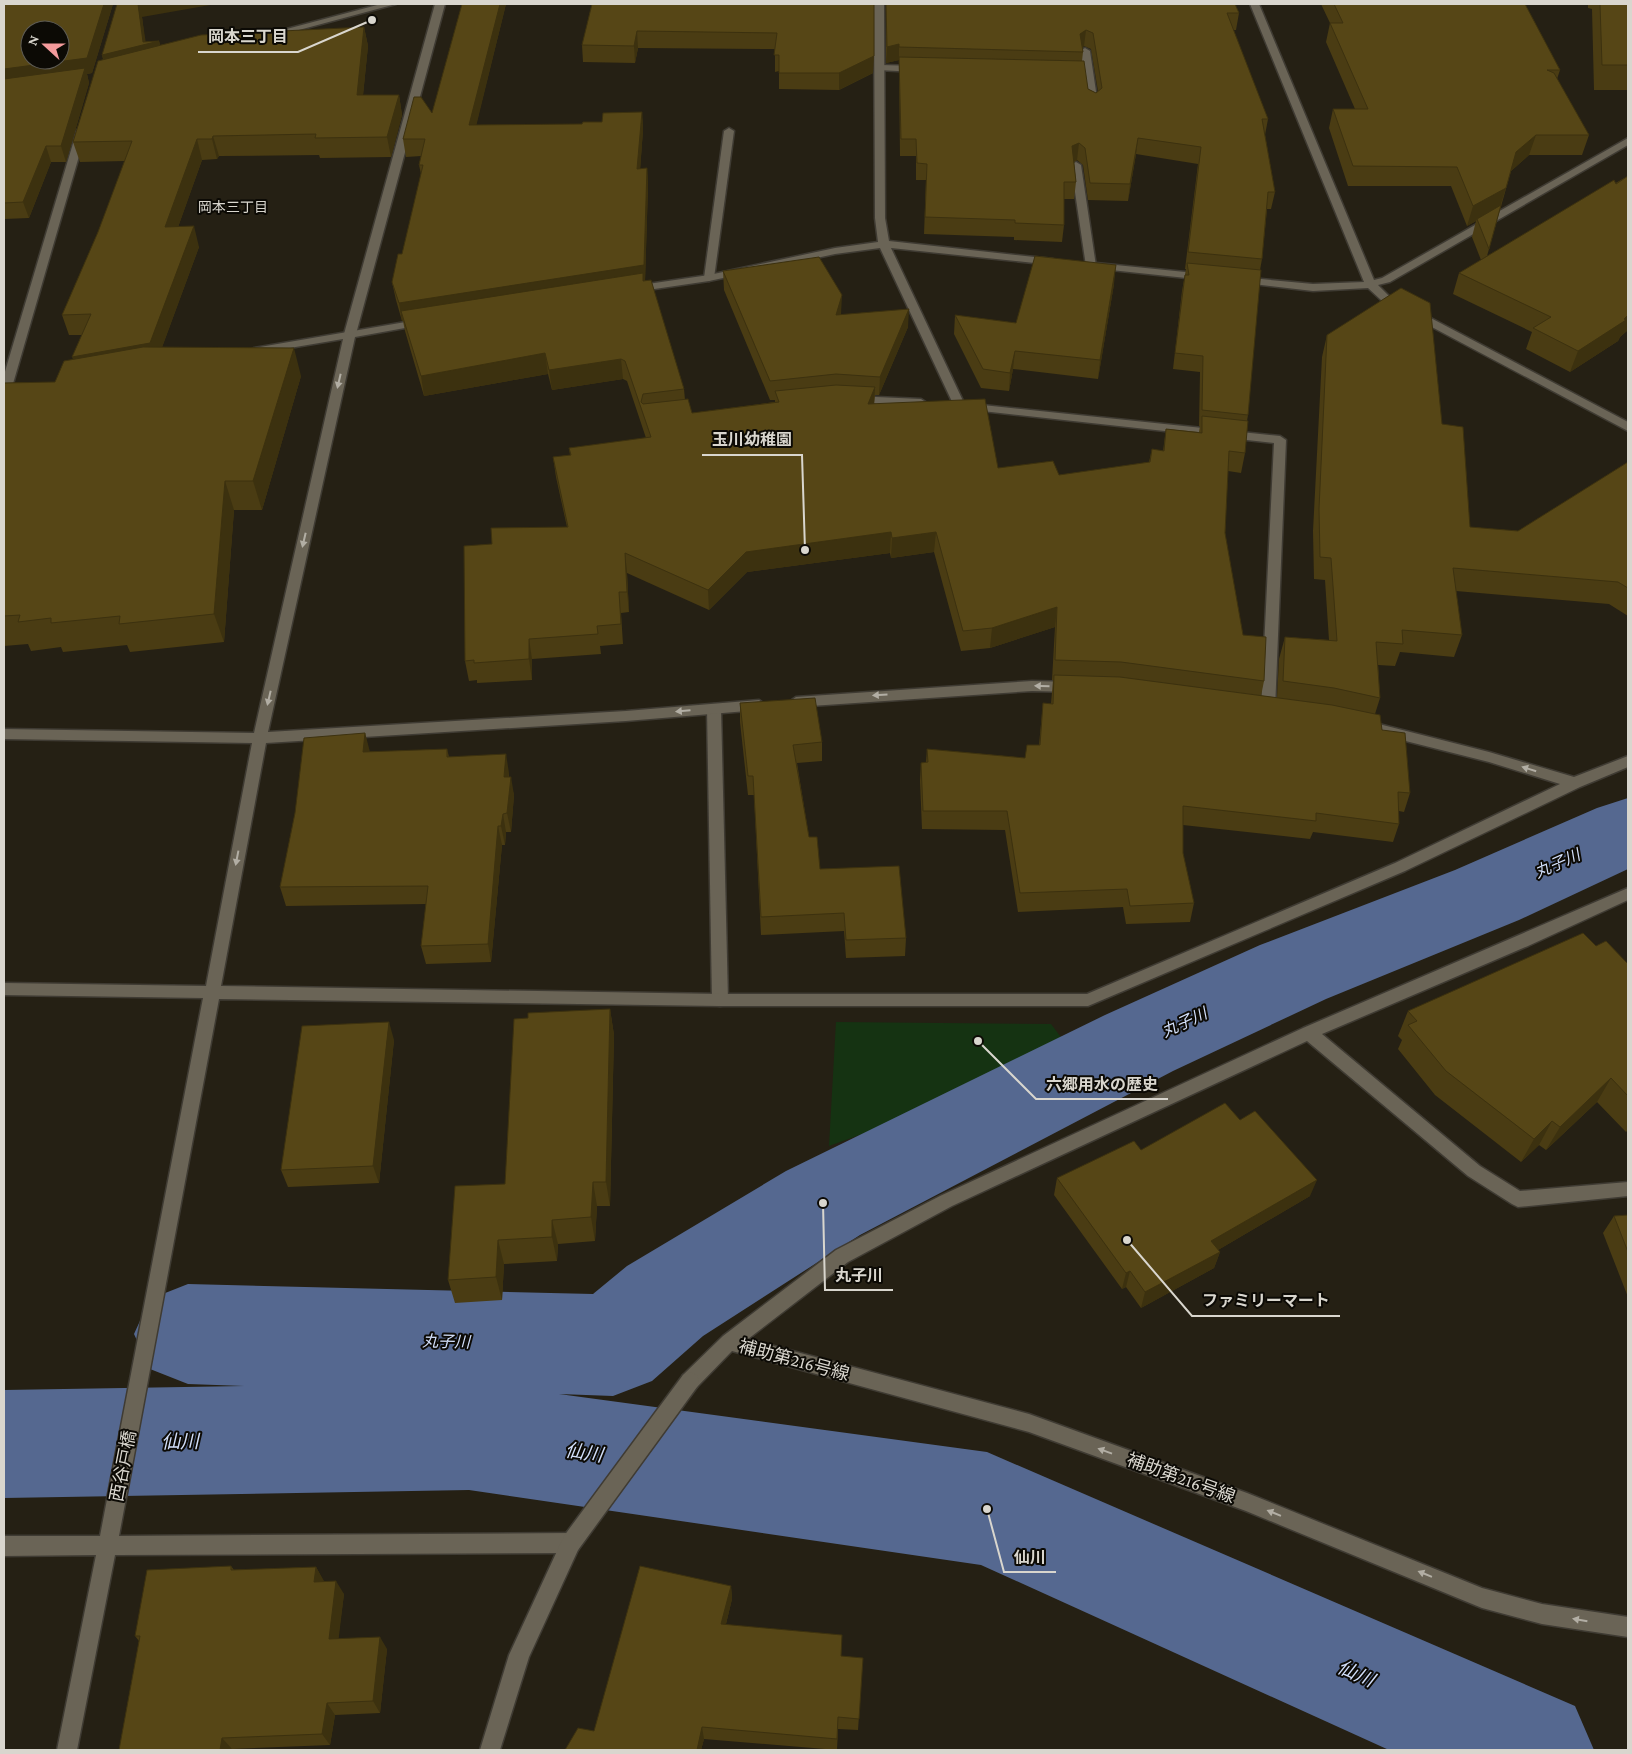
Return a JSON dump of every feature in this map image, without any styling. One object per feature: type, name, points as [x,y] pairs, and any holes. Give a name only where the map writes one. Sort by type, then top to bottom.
[{"type":"street","points":[[256,39],[391,4]]},
{"type":"street","name":"西谷戸橋","points":[[67,1750],[139,1384],[260,738],[350,334],[440,4]]},
{"type":"street","points":[[879,4],[880,218],[884,244],[959,405]]},
{"type":"street","points":[[1254,4],[1371,285],[1385,298],[1628,428]]},
{"type":"street","points":[[1085,51],[1084,73],[1094,105]]},
{"type":"street","points":[[880,68],[930,69]]},
{"type":"street","points":[[7,395],[84,124]]},
{"type":"street","points":[[709,278],[729,131]]},
{"type":"street","points":[[1076,165],[1087,266],[1336,289],[1371,285],[1386,280],[1628,141]]},
{"type":"street","points":[[621,291],[709,278],[835,251],[884,244],[1063,263]]},
{"type":"street","points":[[245,353],[435,320]]},
{"type":"street","points":[[843,399],[959,405],[1280,440],[1268,709]]},
{"type":"street","points":[[4,734],[220,739],[260,738],[714,709],[1032,686],[1088,688]]},
{"type":"street","points":[[714,709],[720,1000]]},
{"type":"street","points":[[1346,721],[1445,744],[1575,784]]},
{"type":"street","points":[[4,989],[720,1000],[1088,1000],[1400,867],[1628,761]]},
{"type":"street","points":[[490,1750],[519,1655],[571,1543],[690,1381],[729,1342],[851,1251],[946,1201],[1309,1033],[1523,942],[1628,894]]},
{"type":"street","points":[[1309,1033],[1474,1171],[1518,1199],[1628,1189]]},
{"type":"street","name":"補助第216号線","points":[[729,1342],[1029,1423],[1247,1502],[1482,1598],[1542,1614],[1628,1627]]},
{"type":"street","points":[[4,1546],[107,1547],[571,1543]]},
{"type":"green space","points":[[836,1022],[1051,1024],[1076,1057],[829,1146]]},
{"type":"building","points":[[4,4],[104,4],[87,58],[70,60],[70,20],[20,20],[20,67],[4,69]]},
{"type":"building","points":[[117,4],[138,4],[143,42],[159,41],[102,55]]},
{"type":"building","points":[[462,4],[500,4],[469,125],[582,124],[583,122],[602,122],[603,113],[642,112],[637,169],[647,168],[644,265],[399,303],[392,282],[398,254],[402,254],[423,165],[419,165],[425,139],[403,139],[414,97],[421,97],[432,113]]},
{"type":"building","points":[[592,4],[874,4],[874,56],[839,73],[779,73],[779,55],[774,55],[777,33],[637,31],[634,46],[582,45]]},
{"type":"building","points":[[886,4],[1235,4],[1239,13],[1227,13],[1268,119],[1262,119],[1275,192],[1268,192],[1262,259],[1188,252],[1201,147],[1138,138],[1130,184],[1090,183],[1085,148],[1079,143],[1072,146],[1076,182],[1064,182],[1064,225],[1015,223],[1015,220],[925,217],[927,164],[917,163],[916,139],[901,139],[899,57],[1084,61],[1088,89],[1096,93],[1102,88],[1093,33],[1086,30],[1080,34],[1083,52],[899,47],[899,44],[887,47]]},
{"type":"building","points":[[1334,4],[1525,4],[1560,70],[1547,70],[1554,73],[1589,135],[1536,135],[1516,152],[1506,188],[1473,206],[1457,167],[1353,166],[1333,109],[1368,109],[1330,23],[1343,23]]},
{"type":"building","points":[[1600,4],[1628,4],[1628,65],[1602,65]]},
{"type":"building","points":[[364,27],[357,95],[399,95],[387,137],[315,138],[316,134],[213,136],[212,139],[197,139],[165,227],[194,226],[150,343],[72,357],[91,314],[62,315],[98,232],[132,141],[73,142],[98,61],[201,35]]},
{"type":"building","points":[[85,68],[61,146],[46,146],[23,202],[4,203],[4,79]]},
{"type":"building","points":[[1628,176],[1628,315],[1624,319],[1626,320],[1578,351],[1533,328],[1551,317],[1459,273],[1614,180],[1616,184]]},
{"type":"building","points":[[1501,205],[1489,249],[1477,219]]},
{"type":"building","points":[[1035,256],[1116,265],[1100,360],[1015,351],[1010,373],[983,369],[955,315],[1016,323]]},
{"type":"building","points":[[819,257],[842,295],[836,315],[909,309],[880,377],[836,374],[770,381],[723,271]]},
{"type":"building","points":[[1187,263],[1261,270],[1248,415],[1202,410],[1203,356],[1175,353],[1185,275],[1189,275]]},
{"type":"building","points":[[643,273],[643,281],[651,280],[684,389],[643,394],[641,402],[643,404],[688,399],[692,413],[779,402],[775,391],[836,385],[875,387],[868,404],[985,399],[998,468],[1053,461],[1059,475],[1150,462],[1152,449],[1164,451],[1166,429],[1202,433],[1202,416],[1248,421],[1245,453],[1229,451],[1225,533],[1243,635],[1266,637],[1264,681],[1121,662],[1055,660],[1057,607],[992,628],[963,631],[936,532],[892,538],[891,532],[746,552],[708,590],[625,553],[627,592],[619,592],[621,624],[597,626],[598,634],[529,639],[529,659],[474,663],[474,660],[465,661],[464,546],[492,544],[491,528],[568,527],[553,457],[571,455],[569,448],[651,437],[625,361],[621,359],[549,370],[545,353],[421,376],[401,311]]},
{"type":"building","points":[[1401,288],[1430,303],[1442,424],[1463,427],[1470,527],[1518,531],[1628,462],[1628,588],[1618,582],[1453,568],[1462,635],[1402,630],[1403,644],[1376,642],[1380,698],[1334,688],[1283,681],[1285,637],[1337,641],[1331,558],[1320,557],[1319,509],[1327,335]]},
{"type":"building","points":[[143,347],[294,348],[253,481],[225,481],[214,614],[119,624],[120,616],[51,623],[51,618],[18,622],[20,615],[4,616],[4,383],[55,382],[64,361]]},
{"type":"building","points":[[1054,675],[1120,677],[1332,705],[1380,715],[1382,730],[1405,733],[1410,793],[1398,792],[1399,824],[1316,813],[1316,821],[1183,806],[1183,853],[1194,903],[1130,906],[1127,889],[1020,893],[1007,811],[923,811],[921,763],[928,762],[927,749],[1025,758],[1027,745],[1040,745],[1043,703],[1053,704]]},
{"type":"building","points":[[815,698],[822,742],[793,745],[809,837],[817,837],[820,869],[899,866],[906,938],[846,940],[844,913],[761,917],[753,776],[748,776],[740,703]]},
{"type":"building","points":[[365,733],[363,752],[447,749],[447,757],[506,754],[504,777],[511,777],[507,813],[503,814],[501,826],[498,826],[488,944],[421,946],[428,886],[280,887],[295,813],[304,738]]},
{"type":"building","points":[[1583,933],[1596,946],[1606,941],[1628,964],[1628,1096],[1611,1078],[1560,1127],[1552,1121],[1534,1139],[1446,1071],[1408,1025],[1417,1021],[1408,1011]]},
{"type":"building","points":[[610,1009],[606,1182],[593,1182],[591,1217],[552,1220],[552,1237],[498,1240],[496,1277],[448,1280],[455,1186],[505,1184],[514,1019],[528,1018],[528,1013]]},
{"type":"building","points":[[389,1022],[373,1166],[281,1170],[302,1026]]},
{"type":"building","points":[[1225,1103],[1240,1120],[1255,1111],[1317,1180],[1211,1241],[1220,1252],[1145,1292],[1130,1271],[1126,1273],[1057,1178],[1134,1141],[1141,1150]]},
{"type":"building","points":[[1628,1215],[1628,1252],[1614,1216]]},
{"type":"building","points":[[231,1566],[231,1570],[316,1567],[314,1582],[336,1581],[329,1639],[380,1637],[373,1701],[327,1703],[322,1734],[222,1738],[220,1750],[119,1750],[140,1636],[135,1636],[147,1570]]},
{"type":"building","points":[[640,1566],[731,1586],[721,1624],[842,1635],[841,1656],[863,1658],[859,1719],[838,1717],[837,1739],[702,1727],[697,1750],[565,1750],[578,1728],[594,1731]]},
{"type":"waterway","name":"丸子川","points":[[188,1334],[613,1345],[665,1301],[823,1203],[1139,1043],[1293,972],[1487,895],[1628,831]]},
{"type":"waterway","name":"仙川","points":[[4,1444],[469,1436],[987,1509],[1531,1750]]},
{"type":"place","name":"岡本三丁目","points":[[372,20]]},
{"type":"place","name":"玉川幼稚園","points":[[805,550]]},
{"type":"place","name":"六郷用水の歴史","points":[[978,1041]]},
{"type":"place","name":"丸子川","points":[[823,1203]]},
{"type":"place","name":"ファミリーマート","points":[[1127,1240]]},
{"type":"place","name":"仙川","points":[[987,1509]]},
{"type":"district","name":"岡本三丁目","points":[[233,207]]}]
